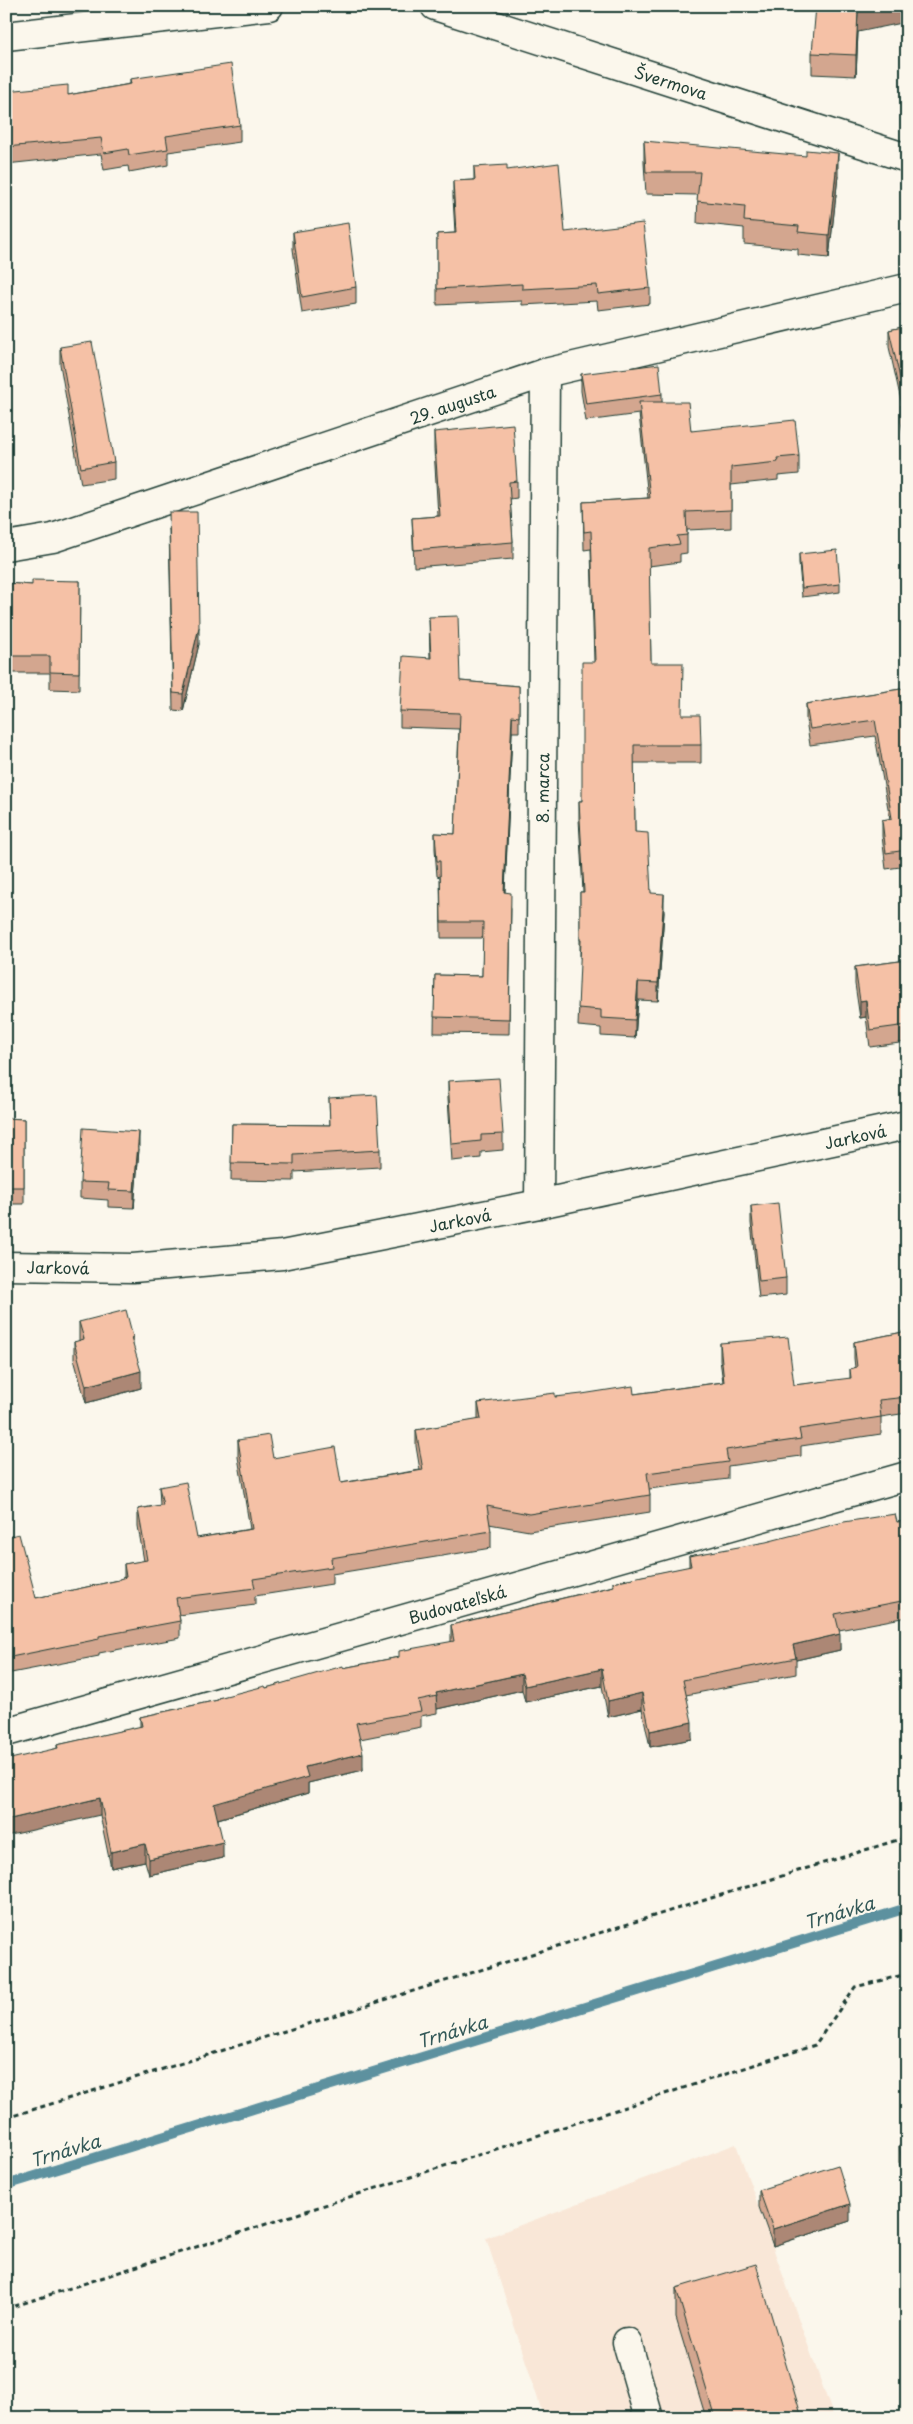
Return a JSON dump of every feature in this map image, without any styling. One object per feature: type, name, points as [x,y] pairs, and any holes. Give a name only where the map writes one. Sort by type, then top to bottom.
[{"type":"street","points":[[6,36],[269,6]]},
{"type":"street","name":"Švermova","points":[[435,6],[907,158]]},
{"type":"street","name":"29. augusta","points":[[6,546],[53,538],[544,373],[907,288]]},
{"type":"street","name":"8. marca","points":[[539,1204],[544,373]]},
{"type":"street","name":"Jarková","points":[[6,1266],[133,1268],[282,1255],[539,1204],[907,1125]]},
{"type":"street","name":"Budovateľská","points":[[6,1732],[907,1476]]},
{"type":"street","points":[[628,2342],[649,2418]]},
{"type":"path","points":[[6,2118],[907,1837]]},
{"type":"path","points":[[6,2309],[815,2045],[855,1987],[907,1974]]},
{"type":"shaded area","points":[[736,2144],[834,2418],[544,2418],[486,2238]]},
{"type":"building","points":[[816,6],[881,6],[858,11],[856,55],[812,53]]},
{"type":"building","points":[[231,64],[240,125],[166,136],[168,149],[129,155],[128,149],[104,153],[101,138],[6,147],[6,91],[68,85],[68,95],[131,84],[130,79]]},
{"type":"building","points":[[644,141],[806,156],[806,150],[838,153],[829,235],[798,232],[799,226],[744,221],[745,206],[697,201],[700,172],[646,172]]},
{"type":"building","points":[[559,163],[565,232],[643,223],[650,288],[598,294],[597,285],[522,289],[522,284],[437,289],[437,234],[456,233],[453,181],[475,180],[474,167],[507,165],[507,170]]},
{"type":"building","points":[[348,223],[356,287],[302,297],[293,232]]},
{"type":"building","points":[[907,326],[907,436],[901,405],[906,404],[889,330]]},
{"type":"building","points":[[92,342],[114,462],[81,468],[60,347]]},
{"type":"building","points":[[659,364],[662,394],[586,404],[581,374]]},
{"type":"building","points":[[639,402],[688,402],[691,431],[795,420],[799,456],[777,458],[778,462],[731,467],[731,510],[686,512],[687,535],[677,536],[680,544],[649,548],[651,663],[683,663],[682,715],[700,715],[701,745],[634,745],[635,832],[648,833],[651,893],[664,894],[658,983],[638,982],[635,1020],[601,1018],[601,1010],[578,1008],[581,940],[580,892],[584,892],[579,801],[582,801],[582,662],[595,662],[591,531],[584,532],[583,502],[650,498]]},
{"type":"building","points":[[513,424],[517,481],[509,482],[513,542],[414,550],[412,518],[440,516],[434,432]]},
{"type":"building","points":[[169,512],[197,512],[199,627],[183,694],[173,693]]},
{"type":"building","points":[[837,550],[840,584],[802,588],[799,554]]},
{"type":"building","points":[[32,580],[80,581],[79,673],[50,672],[50,656],[6,656],[6,583],[32,585]]},
{"type":"building","points":[[458,616],[460,681],[519,686],[519,717],[512,716],[504,892],[511,893],[509,1019],[434,1017],[435,975],[482,976],[483,922],[441,922],[440,861],[437,861],[435,833],[455,834],[460,713],[400,711],[403,656],[431,658],[429,617]]},
{"type":"building","points":[[907,688],[907,850],[886,853],[882,820],[892,818],[875,720],[810,729],[806,704]]},
{"type":"building","points":[[907,960],[907,1025],[870,1030],[866,1000],[860,1001],[855,967]]},
{"type":"building","points":[[499,1078],[503,1134],[481,1135],[481,1141],[452,1144],[448,1081]]},
{"type":"building","points":[[377,1095],[380,1150],[294,1155],[294,1164],[231,1163],[232,1124],[330,1125],[329,1098]]},
{"type":"building","points":[[6,1118],[24,1119],[24,1187],[6,1187]]},
{"type":"building","points":[[83,1128],[139,1132],[134,1191],[108,1190],[109,1183],[80,1182]]},
{"type":"building","points":[[778,1203],[786,1278],[759,1281],[751,1206]]},
{"type":"building","points":[[126,1310],[133,1337],[131,1338],[141,1371],[86,1386],[74,1342],[84,1339],[79,1322]]},
{"type":"building","points":[[907,1329],[907,1397],[879,1400],[881,1417],[799,1429],[801,1439],[726,1450],[728,1462],[647,1473],[650,1495],[529,1514],[487,1506],[491,1531],[331,1558],[332,1567],[253,1579],[255,1588],[176,1598],[180,1621],[99,1636],[99,1639],[6,1658],[6,1537],[19,1534],[36,1598],[119,1580],[126,1577],[124,1564],[147,1560],[138,1509],[163,1505],[159,1487],[186,1482],[197,1538],[252,1529],[238,1440],[269,1435],[273,1458],[335,1447],[341,1483],[423,1470],[416,1430],[481,1419],[478,1403],[555,1393],[555,1397],[633,1386],[634,1394],[724,1382],[720,1343],[788,1337],[794,1385],[851,1378],[850,1369],[857,1367],[854,1342],[903,1332],[903,1330]]},
{"type":"building","points":[[895,1514],[897,1522],[907,1521],[907,1549],[902,1551],[907,1580],[907,1600],[835,1614],[840,1634],[793,1645],[796,1658],[683,1680],[692,1722],[650,1731],[642,1693],[608,1701],[602,1669],[525,1686],[522,1674],[436,1693],[437,1696],[418,1700],[421,1711],[356,1723],[363,1753],[305,1767],[308,1777],[214,1804],[223,1842],[149,1859],[145,1844],[111,1852],[100,1798],[6,1820],[6,1760],[58,1748],[57,1745],[142,1726],[140,1717],[218,1700],[218,1698],[265,1686],[266,1688],[343,1666],[343,1668],[399,1657],[399,1651],[454,1641],[451,1625],[614,1586],[613,1582],[691,1566],[689,1556],[766,1542],[844,1522]]},
{"type":"building","points":[[907,2144],[907,2184],[899,2145]]},
{"type":"building","points":[[838,2165],[850,2204],[773,2229],[759,2190]]},
{"type":"building","points":[[756,2264],[802,2418],[715,2418],[676,2288]]},
{"type":"waterway","name":"Trnávka","points":[[6,2185],[907,1908]]}]
